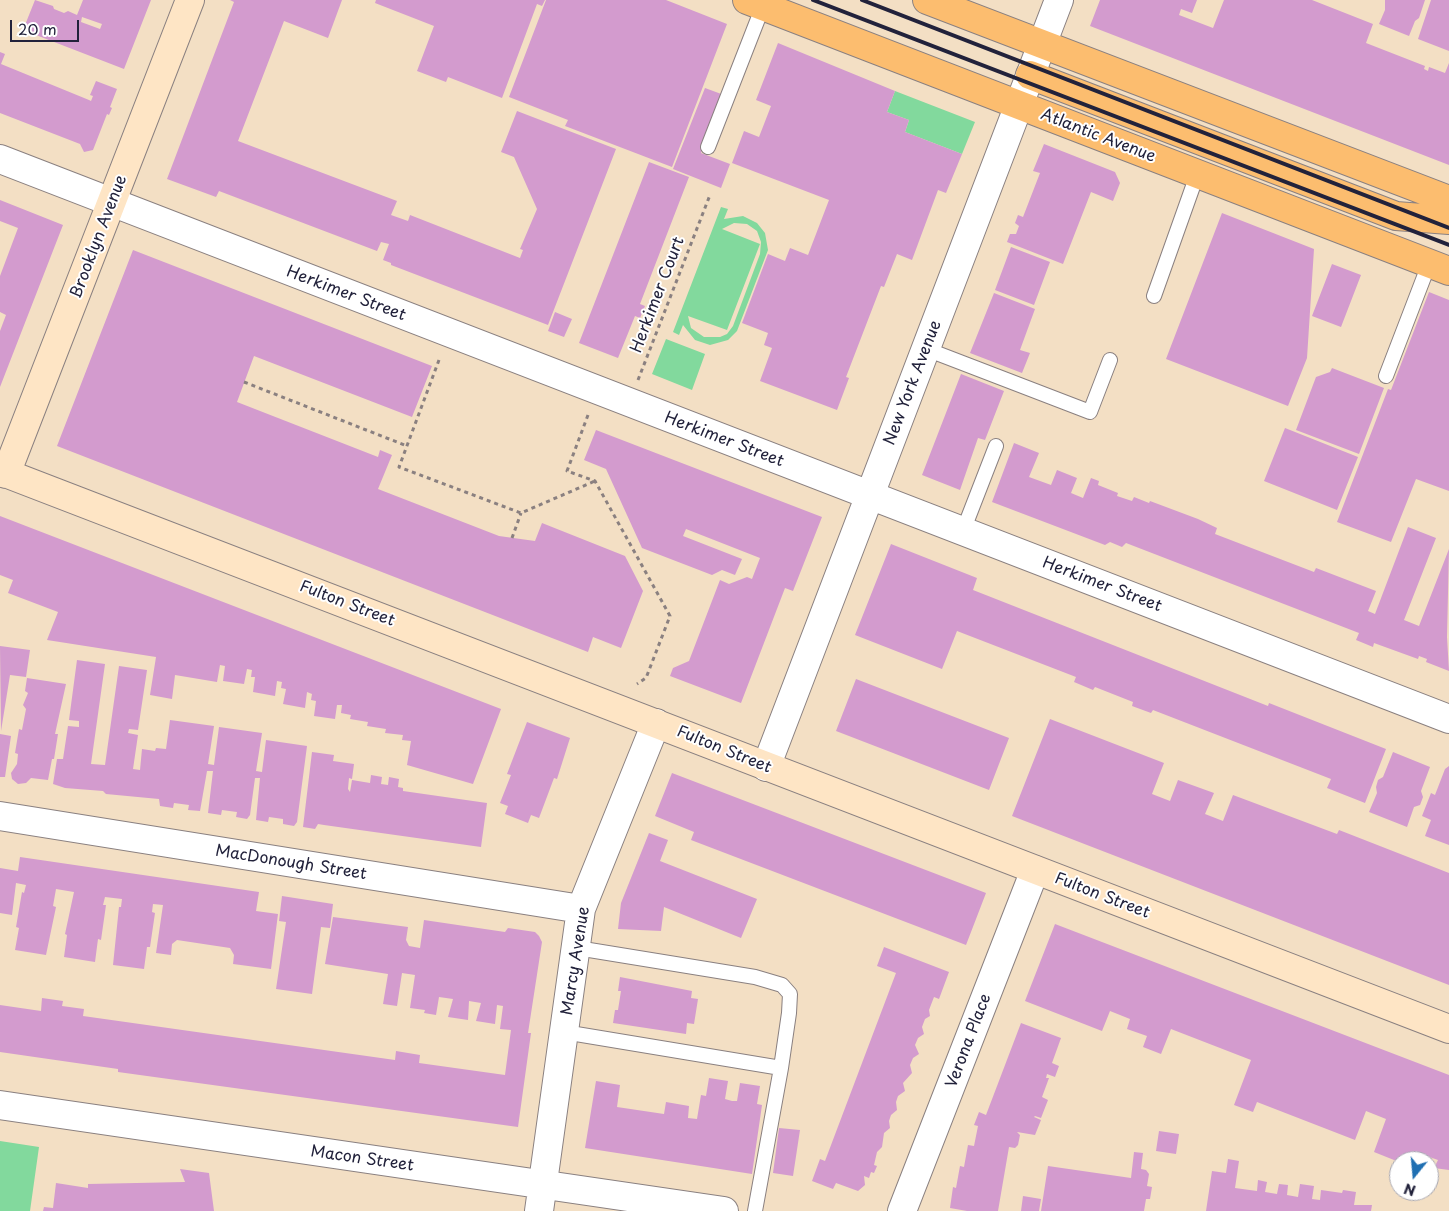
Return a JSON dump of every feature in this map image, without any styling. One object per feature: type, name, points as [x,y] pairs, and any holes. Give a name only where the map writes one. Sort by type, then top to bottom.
[{"type":"main road","name":"Brooklyn Avenue","points":[[3,472],[112,203],[190,0]]},
{"type":"main road","points":[[927,0],[1449,200]]},
{"type":"main road","name":"Atlantic Avenue","points":[[755,3],[1439,267]]},
{"type":"main road","points":[[1030,75],[1396,216],[1449,220]]},
{"type":"main road","name":"Fulton Street","points":[[3,472],[1449,1029]]},
{"type":"street","name":"New York Avenue","points":[[766,767],[1059,0]]},
{"type":"street","name":"Herkimer Street","points":[[0,159],[629,404],[1449,719]]},
{"type":"street","name":"Marcy Avenue","points":[[541,1198],[582,909],[656,723]]},
{"type":"street","name":"MacDonough Street","points":[[0,816],[582,909]]},
{"type":"street","name":"Verona Place","points":[[902,1211],[1035,870]]},
{"type":"street","name":"Macon Street","points":[[0,1104],[541,1198],[724,1211]]},
{"type":"lane","points":[[708,147],[755,3]]},
{"type":"lane","points":[[1154,296],[1197,175]]},
{"type":"lane","points":[[1386,376],[1439,267]]},
{"type":"lane","points":[[926,349],[1090,412],[1110,360]]},
{"type":"lane","points":[[963,531],[996,446]]},
{"type":"lane","points":[[577,948],[755,977],[782,985],[790,994],[781,1068],[755,1211]]},
{"type":"lane","points":[[564,1032],[781,1068]]},
{"type":"path","name":"Herkimer Court","points":[[629,404],[710,195]]},
{"type":"path","points":[[440,360],[399,467],[521,513],[595,481]]},
{"type":"path","points":[[244,382],[407,446]]},
{"type":"path","points":[[588,415],[567,471],[595,481],[670,616],[646,678],[637,684]]},
{"type":"path","points":[[512,538],[521,513]]},
{"type":"green space","points":[[895,91],[975,122],[962,154],[905,132],[909,120],[887,112]]},
{"type":"green space","points":[[721,207],[728,209],[724,219],[743,216],[757,223],[765,233],[768,250],[737,331],[728,340],[710,345],[695,340],[683,325],[679,335],[673,332]],"holes":[[[734,223],[747,224],[757,231],[761,242],[760,254],[733,326],[727,334],[720,337],[704,337],[691,328],[688,316],[727,330],[760,244],[722,229]]]},
{"type":"green space","points":[[666,339],[705,354],[692,390],[652,374]]},
{"type":"green space","points":[[0,1141],[39,1147],[30,1211],[0,1211]]},
{"type":"building","points":[[35,0],[53,6],[54,9],[64,13],[68,11],[77,15],[83,0],[151,0],[124,69],[23,30]],"holes":[[[82,17],[102,24],[100,29],[81,22]]]},
{"type":"building","points":[[230,0],[342,0],[328,38],[284,21],[238,141],[397,201],[391,215],[408,221],[410,215],[520,258],[523,250],[520,249],[537,209],[514,157],[501,152],[517,111],[616,149],[548,325],[391,265],[391,263],[383,260],[389,244],[381,242],[377,251],[219,191],[216,197],[167,179],[234,2]]},
{"type":"building","points":[[376,0],[545,0],[542,6],[537,4],[502,98],[448,77],[446,82],[417,71],[434,26],[375,3]]},
{"type":"building","points":[[546,0],[666,0],[727,24],[672,167],[565,126],[568,120],[509,97]]},
{"type":"building","points":[[1100,0],[1197,0],[1192,13],[1181,9],[1179,15],[1213,28],[1224,0],[1312,0],[1373,24],[1366,43],[1425,66],[1424,69],[1428,71],[1429,67],[1445,73],[1449,63],[1449,165],[1090,26]]},
{"type":"building","points":[[1385,0],[1425,0],[1419,18],[1415,21],[1409,36],[1379,24],[1385,10]]},
{"type":"building","points":[[1431,0],[1449,0],[1449,51],[1418,39]]},
{"type":"building","points":[[778,43],[895,91],[887,112],[909,120],[905,132],[962,154],[946,193],[938,190],[912,260],[897,254],[884,287],[881,286],[846,377],[849,378],[837,410],[760,381],[772,348],[764,345],[768,333],[742,323],[768,254],[785,261],[790,248],[808,255],[829,200],[732,163],[744,131],[759,137],[771,106],[756,100]]},
{"type":"building","points":[[0,52],[5,54],[1,64],[91,101],[93,96],[90,95],[96,81],[117,89],[110,107],[112,108],[109,115],[107,114],[93,150],[84,152],[80,144],[0,113]]},
{"type":"building","points":[[705,88],[724,95],[701,153],[730,164],[721,188],[673,169]]},
{"type":"building","points":[[1044,144],[1115,172],[1120,183],[1113,201],[1091,192],[1063,264],[1007,242],[1010,234],[1016,234],[1019,226],[1015,223],[1018,215],[1023,217],[1040,173],[1033,171]]},
{"type":"building","points":[[649,162],[689,177],[640,304],[645,306],[640,318],[635,316],[618,358],[579,343]]},
{"type":"building","points":[[0,200],[63,225],[0,387],[0,331],[6,315],[0,312],[0,276],[18,228],[0,221]]},
{"type":"building","points":[[1222,213],[1314,249],[1307,358],[1288,406],[1166,359]]},
{"type":"building","points":[[1011,247],[1050,262],[1034,305],[995,290]]},
{"type":"building","points":[[133,250],[432,366],[412,417],[254,356],[237,402],[378,457],[380,450],[392,455],[378,489],[499,536],[535,541],[542,523],[625,556],[643,591],[621,648],[593,637],[588,652],[57,446]]},
{"type":"building","points":[[1332,264],[1361,275],[1341,327],[1312,316]]},
{"type":"building","points":[[1429,292],[1449,300],[1449,491],[1416,479],[1391,542],[1337,522],[1388,389],[1391,390]]},
{"type":"building","points":[[994,293],[1035,309],[1020,350],[1030,353],[1022,373],[970,353]]},
{"type":"building","points":[[555,312],[572,319],[564,337],[548,331]]},
{"type":"building","points":[[1332,368],[1384,388],[1359,454],[1296,430],[1316,377],[1330,372]]},
{"type":"building","points":[[961,374],[1004,391],[985,440],[978,438],[960,490],[922,475]]},
{"type":"building","points":[[1285,428],[1358,457],[1337,510],[1264,481]]},
{"type":"building","points":[[596,430],[822,517],[793,591],[785,588],[741,703],[670,676],[673,668],[689,661],[720,580],[729,584],[747,577],[752,579],[760,558],[686,529],[683,536],[742,559],[735,575],[722,570],[712,575],[642,548],[606,469],[584,460]]},
{"type":"building","points":[[1014,443],[1039,453],[1029,477],[1051,485],[1057,470],[1077,478],[1071,493],[1083,498],[1091,478],[1099,481],[1098,485],[1118,493],[1117,496],[1132,501],[1134,497],[1149,503],[1150,501],[1198,519],[1217,528],[1215,534],[1314,572],[1316,568],[1376,591],[1368,611],[1375,614],[1408,527],[1436,538],[1404,620],[1419,626],[1449,549],[1447,637],[1449,671],[1426,662],[1427,659],[1419,656],[1418,659],[1374,643],[1373,647],[1356,640],[1359,633],[1126,543],[1122,547],[1110,542],[1105,545],[992,502]]},
{"type":"building","points":[[0,516],[501,709],[473,784],[407,765],[411,741],[402,740],[403,735],[385,733],[386,729],[367,726],[368,722],[350,719],[351,715],[341,713],[342,705],[337,705],[335,719],[314,716],[316,701],[311,700],[312,694],[307,692],[305,708],[283,704],[286,689],[281,688],[282,682],[277,681],[275,696],[253,692],[255,677],[251,677],[252,670],[247,669],[244,684],[223,681],[225,666],[220,665],[217,682],[175,675],[172,699],[150,695],[156,657],[47,640],[58,612],[8,593],[13,580],[0,575]]},
{"type":"building","points":[[891,544],[977,578],[973,590],[1268,706],[1269,703],[1386,749],[1365,803],[1327,788],[1331,779],[1153,710],[1151,713],[1132,706],[1133,702],[1095,687],[1093,690],[1074,682],[1076,677],[957,631],[942,669],[855,635]]},
{"type":"building","points":[[0,646],[30,650],[26,677],[10,675],[1,731]]},
{"type":"building","points":[[77,660],[105,664],[91,764],[105,765],[119,666],[147,670],[138,730],[129,729],[128,733],[138,735],[133,769],[140,770],[142,749],[155,751],[156,748],[166,749],[170,720],[214,726],[208,764],[214,765],[219,727],[262,733],[256,771],[262,772],[266,740],[307,746],[297,822],[294,826],[283,824],[283,819],[269,817],[268,822],[256,820],[260,778],[255,778],[250,815],[247,819],[236,817],[237,812],[222,810],[221,815],[208,813],[213,771],[207,771],[200,811],[188,810],[189,805],[174,803],[173,808],[160,806],[159,799],[106,794],[103,791],[65,788],[53,784],[57,759],[63,759],[68,726],[79,727],[79,721],[69,720]]},
{"type":"building","points":[[27,678],[66,684],[55,734],[58,734],[54,759],[52,759],[48,780],[31,778],[26,783],[18,784],[12,779],[11,773],[17,764],[18,754],[15,753],[19,729],[22,730],[26,709],[23,705],[28,693],[25,691]]},
{"type":"building","points":[[856,679],[1009,738],[989,790],[836,731]]},
{"type":"building","points":[[1050,719],[1164,763],[1152,794],[1170,801],[1178,780],[1214,793],[1205,814],[1223,821],[1233,795],[1337,834],[1339,830],[1449,873],[1449,985],[1012,816]]},
{"type":"building","points":[[527,722],[570,738],[557,779],[554,778],[539,818],[531,815],[528,823],[505,814],[508,806],[500,803],[511,775],[507,774]]},
{"type":"building","points":[[0,734],[11,736],[5,777],[0,777]]},
{"type":"building","points":[[312,752],[334,755],[333,761],[354,764],[352,779],[349,778],[348,789],[350,792],[352,780],[370,783],[371,775],[382,777],[381,784],[388,785],[389,777],[399,779],[398,787],[403,788],[403,791],[487,803],[481,847],[318,824],[315,829],[303,827]]},
{"type":"building","points":[[1393,752],[1430,767],[1421,791],[1423,797],[1420,805],[1414,807],[1407,827],[1369,812],[1377,793],[1378,780],[1383,777]]},
{"type":"building","points":[[1449,766],[1449,845],[1425,836],[1431,820],[1422,816],[1431,793],[1435,795],[1445,769]]},
{"type":"building","points":[[672,773],[986,893],[966,945],[691,840],[694,832],[655,816]]},
{"type":"building","points":[[649,833],[668,840],[660,861],[757,899],[741,938],[664,907],[661,931],[618,929],[621,903]]},
{"type":"building","points":[[20,857],[259,892],[256,911],[278,914],[271,969],[233,964],[234,955],[230,948],[177,940],[172,944],[171,955],[156,953],[163,905],[153,904],[152,912],[155,913],[150,947],[147,947],[144,969],[113,965],[119,907],[121,907],[122,899],[105,897],[103,905],[106,905],[101,940],[98,939],[95,962],[64,957],[67,935],[65,934],[74,892],[56,889],[53,906],[56,907],[46,955],[15,950],[19,928],[16,927],[22,892],[24,893],[26,885],[16,883],[12,915],[0,913],[0,868],[18,871]]},
{"type":"building","points":[[282,896],[333,904],[330,928],[321,927],[312,994],[276,989],[286,922],[279,921]]},
{"type":"building","points":[[333,917],[408,927],[406,940],[409,946],[420,948],[424,920],[505,932],[508,928],[535,932],[539,936],[542,942],[528,1033],[531,1033],[518,1127],[118,1072],[118,1069],[0,1052],[0,1005],[41,1011],[42,998],[63,1001],[62,1006],[84,1009],[83,1016],[395,1060],[396,1051],[420,1055],[419,1063],[505,1075],[511,1030],[500,1029],[503,1006],[497,1005],[495,1024],[476,1021],[481,1003],[469,1001],[468,1020],[448,1017],[453,999],[439,997],[436,1015],[424,1013],[425,1010],[410,1008],[415,975],[402,973],[397,1006],[383,1004],[388,974],[325,964]]},
{"type":"building","points":[[1055,924],[1449,1075],[1449,1170],[1439,1169],[1439,1151],[1389,1151],[1389,1158],[1374,1152],[1386,1119],[1366,1111],[1355,1140],[1257,1102],[1253,1112],[1234,1105],[1251,1060],[1171,1029],[1161,1054],[1143,1047],[1147,1036],[1127,1029],[1130,1019],[1110,1011],[1102,1031],[1025,1001]]},
{"type":"building","points":[[884,947],[949,972],[939,999],[934,997],[929,1010],[930,1016],[925,1019],[922,1027],[924,1034],[918,1038],[915,1045],[919,1054],[913,1058],[910,1065],[912,1073],[903,1083],[905,1091],[898,1096],[896,1102],[897,1110],[891,1115],[889,1121],[890,1128],[884,1133],[882,1147],[877,1152],[874,1165],[877,1166],[874,1173],[871,1172],[869,1178],[864,1176],[865,1185],[858,1191],[836,1183],[833,1189],[812,1181],[820,1159],[825,1161],[896,973],[877,966]]},
{"type":"building","points":[[620,977],[692,991],[691,998],[698,999],[694,1024],[687,1023],[686,1034],[613,1023],[615,1010],[618,1010],[621,991],[618,991]]},
{"type":"building","points":[[1021,1023],[1061,1038],[1052,1063],[1059,1066],[1055,1077],[1047,1074],[1046,1078],[1049,1078],[1042,1097],[1048,1100],[1041,1118],[1034,1117],[1041,1120],[1035,1135],[1017,1132],[1020,1135],[1018,1145],[1015,1148],[1009,1147],[998,1211],[967,1211],[950,1208],[953,1187],[956,1188],[960,1166],[964,1167],[968,1145],[974,1146],[978,1126],[974,1125],[979,1112],[986,1115]]},
{"type":"building","points":[[709,1078],[728,1081],[725,1099],[732,1101],[737,1101],[740,1083],[760,1086],[757,1104],[762,1105],[752,1174],[585,1148],[596,1081],[620,1085],[617,1107],[664,1114],[666,1102],[689,1106],[688,1118],[697,1119],[701,1095],[706,1096]]},
{"type":"building","points":[[779,1128],[800,1130],[793,1176],[773,1173]]},
{"type":"building","points":[[1159,1131],[1179,1134],[1176,1154],[1156,1151]]},
{"type":"building","points":[[1134,1152],[1143,1153],[1141,1169],[1146,1170],[1149,1174],[1147,1186],[1152,1187],[1150,1199],[1146,1199],[1144,1211],[1041,1211],[1048,1166],[1131,1178]]},
{"type":"building","points":[[1228,1159],[1239,1161],[1235,1188],[1257,1191],[1258,1180],[1267,1182],[1265,1192],[1277,1194],[1279,1184],[1288,1185],[1287,1195],[1298,1197],[1300,1184],[1314,1186],[1312,1199],[1320,1200],[1321,1190],[1342,1193],[1343,1190],[1356,1192],[1354,1205],[1372,1205],[1371,1211],[1206,1211],[1212,1171],[1226,1173]]},
{"type":"building","points":[[180,1169],[209,1173],[214,1211],[43,1211],[44,1207],[53,1208],[56,1183],[88,1188],[88,1184],[185,1182]]},
{"type":"building","points":[[1023,1196],[1041,1199],[1039,1211],[1021,1211]]},
{"type":"railway","points":[[813,0],[1449,245]]},
{"type":"railway","points":[[862,0],[1449,228]]}]
